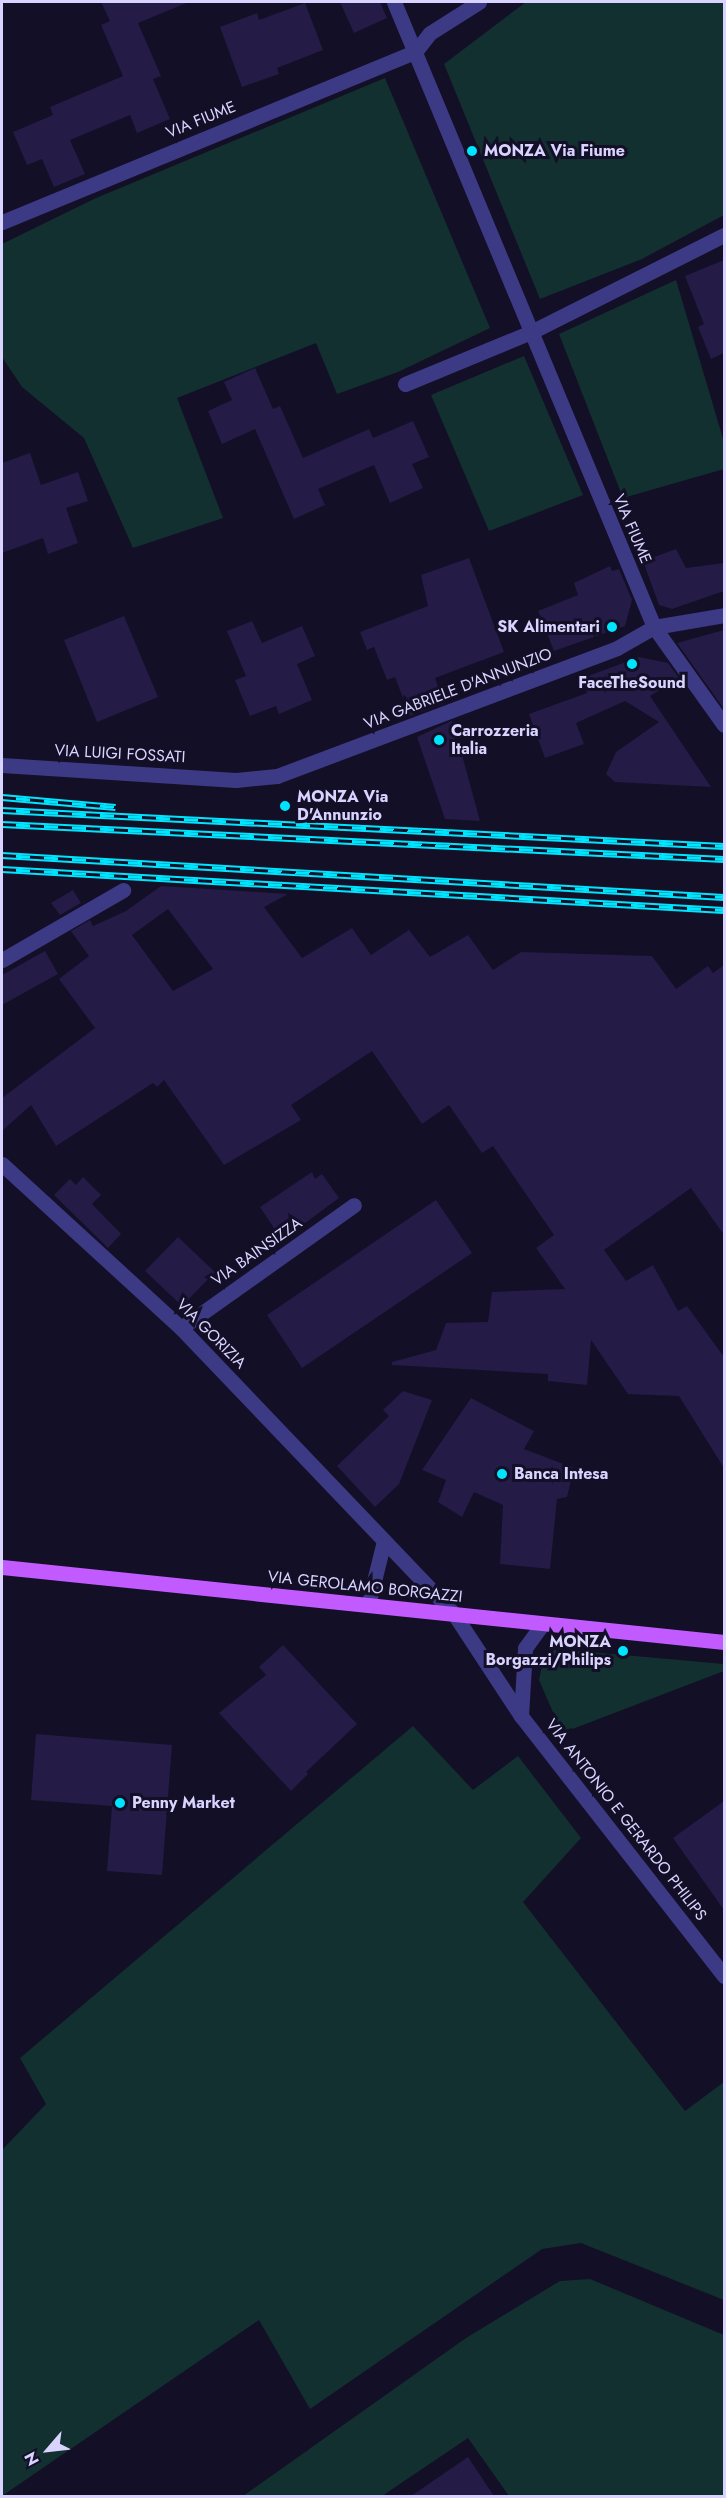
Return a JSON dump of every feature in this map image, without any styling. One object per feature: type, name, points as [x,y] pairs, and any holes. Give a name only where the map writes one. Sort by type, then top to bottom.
[{"type":"main road","name":"VIA GEROLAMO BORGAZZI","points":[[2,1567],[542,1625],[724,1642]]},
{"type":"street","name":"VIA FIUME","points":[[394,2],[654,627],[724,725]]},
{"type":"street","name":"VIA FIUME","points":[[2,222],[415,52],[430,33],[479,2]]},
{"type":"street","points":[[405,384],[531,332],[724,235]]},
{"type":"street","name":"VIA GABRIELE D'ANNUNZIO","points":[[236,780],[277,776],[303,768],[617,648],[654,627],[724,615]]},
{"type":"street","name":"VIA LUIGI FOSSATI","points":[[2,765],[236,780]]},
{"type":"street","points":[[2,960],[123,890]]},
{"type":"street","name":"VIA GORIZIA","points":[[2,1164],[181,1328],[454,1614]]},
{"type":"street","name":"VIA BAINSIZZA","points":[[181,1328],[354,1205]]},
{"type":"street","points":[[368,1605],[384,1541]]},
{"type":"street","name":"VIA ANTONIO E GERARDO PHILIPS","points":[[454,1614],[521,1716],[724,1976]]},
{"type":"street","name":"VIA ANTONIO E GERARDO PHILIPS","points":[[521,1716],[525,1648],[542,1625]]},
{"type":"green space","points":[[526,2],[724,2],[724,215],[642,259],[540,299],[444,64]]},
{"type":"green space","points":[[385,78],[490,328],[398,372],[337,394],[316,343],[177,398],[223,518],[133,548],[84,438],[22,387],[2,357],[2,244],[96,198]]},
{"type":"green space","points":[[676,280],[724,442],[724,469],[623,498],[559,334]]},
{"type":"green space","points":[[524,356],[583,495],[489,531],[431,395]]},
{"type":"green space","points":[[556,1649],[724,1664],[724,1671],[562,1733],[539,1680],[544,1657]]},
{"type":"green space","points":[[413,1726],[473,1790],[518,1756],[581,1838],[523,1902],[685,2111],[724,2082],[724,2300],[581,2243],[542,2249],[310,2409],[259,2320],[2,2496],[2,2150],[46,2104],[20,2058]]},
{"type":"green space","points":[[590,2279],[724,2335],[724,2496],[509,2496],[468,2438],[382,2496],[243,2496],[466,2338],[560,2281]]},
{"type":"building","points":[[101,2],[189,2],[138,23],[161,76],[153,79],[170,119],[137,133],[130,115],[70,140],[85,174],[54,187],[42,159],[27,165],[13,132],[53,115],[50,107],[123,76],[101,25],[110,21]]},
{"type":"building","points":[[340,2],[380,2],[387,18],[354,33]]},
{"type":"building","points":[[305,3],[323,50],[277,68],[279,74],[242,87],[220,27],[257,13],[259,20]]},
{"type":"building","points":[[724,260],[724,353],[711,359],[698,327],[704,324],[685,276]]},
{"type":"building","points":[[255,368],[273,409],[280,406],[303,458],[369,429],[373,438],[413,421],[429,457],[412,464],[423,488],[390,503],[374,465],[318,489],[325,505],[294,519],[255,429],[222,444],[208,411],[232,400],[224,382]]},
{"type":"building","points":[[30,453],[41,485],[78,472],[88,501],[66,508],[78,543],[48,554],[43,538],[2,553],[2,463]]},
{"type":"building","points":[[676,549],[686,568],[724,563],[724,591],[672,609],[659,605],[643,561]]},
{"type":"building","points":[[469,558],[504,652],[435,678],[444,703],[410,716],[395,677],[387,680],[374,647],[367,650],[360,632],[428,606],[421,575]]},
{"type":"building","points":[[610,566],[612,571],[619,569],[632,600],[625,626],[554,651],[538,611],[578,595],[574,583]]},
{"type":"building","points":[[124,616],[158,697],[97,722],[64,640]]},
{"type":"building","points":[[252,621],[262,643],[302,626],[315,656],[297,664],[312,700],[279,714],[276,706],[250,716],[235,680],[246,676],[227,631]]},
{"type":"building","points":[[724,630],[724,709],[677,643]]},
{"type":"building","points":[[639,657],[668,663],[679,678],[650,696],[711,787],[615,782],[606,774],[616,752],[659,722],[625,701],[576,723],[584,744],[545,758],[529,714],[587,693],[583,678]]},
{"type":"building","points":[[451,721],[480,821],[445,819],[417,737]]},
{"type":"building","points":[[161,886],[288,894],[264,907],[302,958],[352,928],[371,955],[409,930],[430,957],[468,935],[493,970],[521,952],[652,956],[676,989],[708,966],[713,973],[724,965],[724,1235],[691,1188],[604,1250],[626,1281],[653,1265],[678,1311],[687,1306],[724,1357],[724,1468],[679,1396],[628,1394],[591,1340],[587,1385],[548,1381],[548,1374],[392,1365],[392,1362],[436,1350],[446,1323],[488,1322],[492,1292],[565,1289],[536,1248],[554,1235],[493,1146],[482,1153],[449,1105],[422,1124],[372,1051],[291,1105],[301,1120],[224,1165],[164,1080],[157,1087],[153,1083],[56,1146],[31,1105],[2,1131],[2,1098],[95,1028],[59,979],[89,956],[71,931],[90,920],[93,926],[126,911]],"holes":[[[168,909],[213,969],[173,991],[132,935]]]},
{"type":"building","points":[[73,890],[81,903],[60,915],[51,903]]},
{"type":"building","points":[[45,951],[58,974],[2,1005],[2,975]]},
{"type":"building","points":[[312,1172],[315,1179],[322,1174],[339,1198],[282,1240],[260,1207]]},
{"type":"building","points":[[83,1177],[101,1195],[92,1204],[121,1234],[108,1248],[54,1195],[70,1179],[76,1185]]},
{"type":"building","points":[[436,1200],[472,1253],[302,1368],[267,1315]]},
{"type":"building","points":[[178,1237],[215,1272],[182,1306],[145,1271]]},
{"type":"building","points":[[403,1391],[432,1400],[399,1484],[375,1507],[337,1466],[389,1416],[383,1410]]},
{"type":"building","name":"Banca Intesa","points":[[471,1398],[534,1431],[524,1449],[574,1468],[567,1497],[557,1499],[550,1569],[500,1564],[503,1505],[474,1492],[462,1517],[438,1502],[446,1480],[422,1470]]},
{"type":"building","points":[[283,1645],[357,1724],[306,1772],[308,1774],[291,1791],[219,1713],[266,1675],[259,1667]]},
{"type":"building","name":"Penny Market","points":[[36,1734],[172,1745],[162,1875],[107,1871],[112,1806],[31,1800]]},
{"type":"building","points":[[724,1801],[724,1910],[673,1838]]},
{"type":"building","points":[[468,2457],[494,2496],[411,2496]]},
{"type":"railway","points":[[2,797],[116,807]]},
{"type":"railway","points":[[2,810],[724,846]]},
{"type":"railway","points":[[2,824],[724,859]]},
{"type":"railway","points":[[2,855],[724,897]]},
{"type":"railway","points":[[2,869],[724,910]]},
{"type":"place","name":"MONZA Via Fiume","points":[[472,151]]},
{"type":"place","name":"SK Alimentari","points":[[612,627]]},
{"type":"place","name":"FaceTheSound","points":[[632,664]]},
{"type":"place","name":"Carrozzeria Italia","points":[[439,740]]},
{"type":"place","name":"MONZA Via D'Annunzio","points":[[285,806]]},
{"type":"place","name":"Banca Intesa","points":[[502,1474]]},
{"type":"place","name":"MONZA Borgazzi/Philips","points":[[623,1651]]},
{"type":"place","name":"Penny Market","points":[[120,1803]]}]
